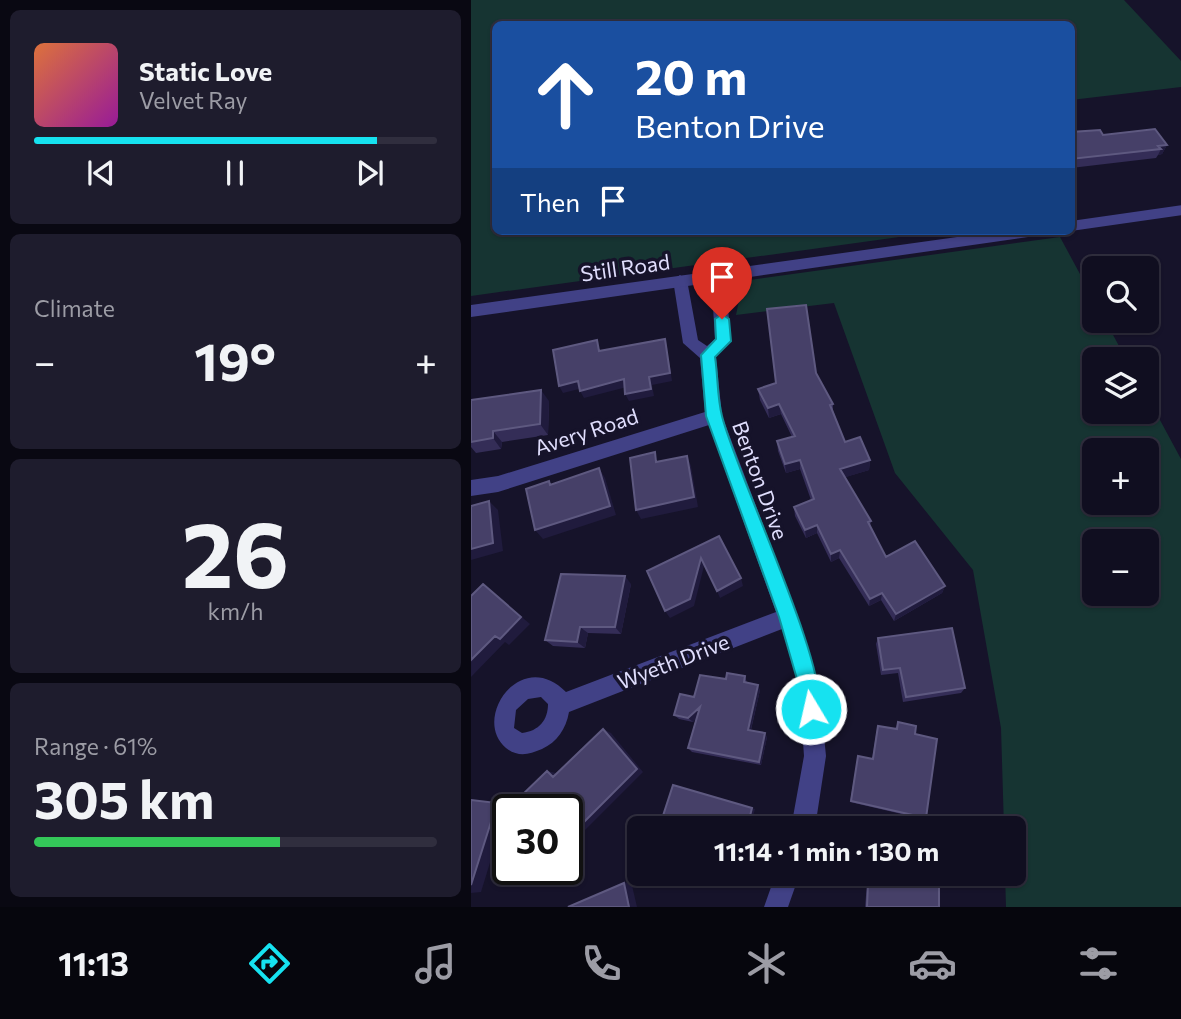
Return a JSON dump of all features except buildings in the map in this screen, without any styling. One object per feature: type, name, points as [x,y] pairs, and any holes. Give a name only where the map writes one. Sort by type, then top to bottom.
[{"type":"street","points":[[1075,225],[1181,211]]},
{"type":"street","name":"Still Road","points":[[471,311],[1006,235]]},
{"type":"street","points":[[680,281],[691,343],[708,355],[723,341],[718,275]]},
{"type":"street","name":"Benton Drive","points":[[708,355],[714,416],[788,617],[809,686],[815,756],[805,816]]},
{"type":"street","name":"Avery Road","points":[[471,488],[498,484],[714,416]]},
{"type":"street","name":"Wyeth Drive","points":[[559,705],[788,617]]},
{"type":"street","points":[[776,907],[783,886]]},
{"type":"green space","points":[[471,0],[1124,0],[1181,61],[1181,87],[1075,100],[1075,21],[492,21],[492,235],[913,235],[471,296]]},
{"type":"green space","points":[[1060,237],[1082,278],[1082,333],[1112,333],[1120,347],[1082,347],[1082,424],[1159,424],[1159,418],[1181,459],[1181,907],[1006,907],[1005,886],[1026,886],[1026,816],[1004,816],[1001,728],[973,570],[895,473],[834,303],[736,315],[743,281]]},
{"type":"route","points":[[722,319],[723,341],[708,355],[714,416],[788,617],[809,686],[811,709]]}]
